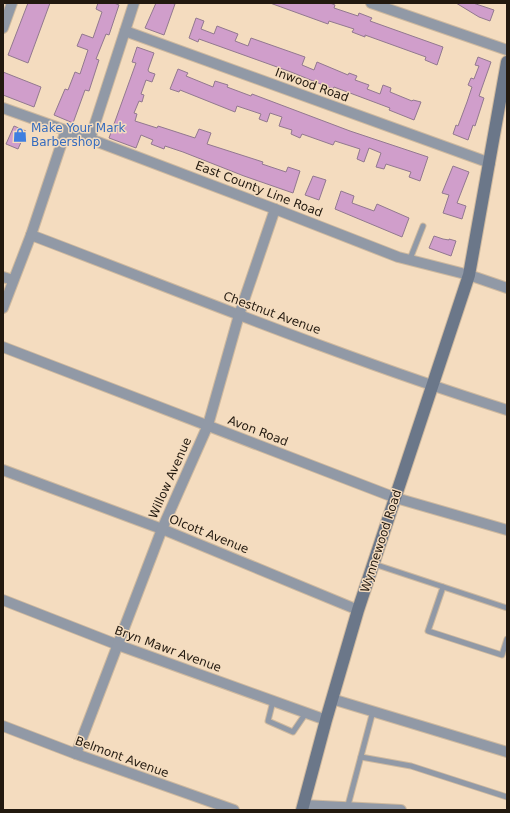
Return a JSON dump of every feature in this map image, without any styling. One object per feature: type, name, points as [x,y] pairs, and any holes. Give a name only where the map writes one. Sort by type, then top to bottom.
[{"type":"main road","name":"Wynnewood Road","points":[[302,808],[358,610],[469,274],[507,62]]},
{"type":"street","points":[[3,28],[12,3]]},
{"type":"street","points":[[90,139],[134,3]]},
{"type":"street","points":[[374,4],[507,50]]},
{"type":"street","name":"Inwood Road","points":[[125,31],[490,163]]},
{"type":"street","name":"East County Line Road","points":[[4,111],[66,130],[398,257],[469,274],[507,288]]},
{"type":"street","points":[[3,308],[8,279],[31,235],[66,130]]},
{"type":"street","name":"Willow Avenue","points":[[76,754],[162,529],[208,425],[239,315],[275,209]]},
{"type":"street","name":"Chestnut Avenue","points":[[31,235],[239,315],[432,386],[507,410]]},
{"type":"street","name":"Avon Road","points":[[3,347],[396,498],[507,530]]},
{"type":"street","name":"Olcott Avenue","points":[[3,470],[162,529],[358,610]]},
{"type":"street","name":"Bryn Mawr Avenue","points":[[3,600],[118,645],[326,720]]},
{"type":"street","points":[[332,699],[507,752]]},
{"type":"street","name":"Belmont Avenue","points":[[3,726],[76,754],[234,810]]},
{"type":"street","points":[[302,808],[402,810]]},
{"type":"lane","points":[[410,259],[423,226]]},
{"type":"lane","points":[[374,564],[507,608]]},
{"type":"lane","points":[[443,587],[428,631],[502,655],[507,639]]},
{"type":"lane","points":[[273,701],[268,721],[293,732],[306,713]]},
{"type":"lane","points":[[347,809],[373,711]]},
{"type":"lane","points":[[361,757],[411,766],[507,797]]},
{"type":"building","points":[[28,3],[50,3],[28,63],[8,55]]},
{"type":"building","points":[[98,3],[114,3],[119,5],[109,35],[106,34],[96,59],[99,60],[89,91],[85,90],[73,123],[54,115],[65,89],[68,90],[75,72],[80,74],[88,50],[77,46],[82,34],[93,38],[102,12],[96,9]]},
{"type":"building","points":[[156,3],[175,4],[164,35],[145,28]]},
{"type":"building","points":[[270,3],[330,3],[335,5],[334,8],[358,16],[359,13],[372,18],[370,21],[443,47],[437,65],[425,60],[426,57],[365,35],[365,37],[352,32],[354,29],[329,21],[328,24]]},
{"type":"building","points":[[456,3],[473,3],[494,10],[490,21],[479,17]]},
{"type":"building","points":[[196,18],[204,21],[201,29],[214,34],[217,26],[238,34],[235,41],[248,46],[251,38],[305,57],[302,65],[314,70],[317,62],[348,75],[349,73],[357,76],[355,80],[369,85],[367,89],[380,94],[383,85],[391,88],[390,92],[412,101],[421,102],[414,120],[389,110],[390,108],[334,87],[333,89],[291,72],[199,39],[198,42],[189,38]]},
{"type":"building","points":[[137,47],[154,53],[148,70],[149,72],[155,74],[152,82],[146,80],[141,94],[144,95],[142,102],[139,101],[134,113],[137,114],[135,121],[157,128],[158,126],[195,138],[199,129],[211,133],[207,144],[263,162],[262,164],[286,172],[288,167],[300,171],[293,193],[183,152],[165,146],[164,149],[151,144],[153,140],[141,135],[136,148],[109,138],[136,63],[132,62]]},
{"type":"building","points":[[478,57],[491,62],[479,96],[484,98],[475,126],[473,125],[468,140],[453,134],[456,125],[458,126],[472,87],[468,85],[471,78],[474,79],[479,66],[475,65]]},
{"type":"building","points":[[178,69],[188,73],[186,76],[213,87],[215,81],[228,85],[227,87],[251,96],[252,94],[350,131],[428,157],[420,181],[409,177],[411,172],[386,164],[384,169],[376,167],[381,153],[369,148],[364,162],[357,159],[360,149],[335,141],[333,145],[302,134],[300,138],[291,134],[292,130],[279,126],[282,117],[270,113],[267,122],[259,119],[261,114],[237,106],[235,112],[180,90],[179,92],[170,89]]},
{"type":"building","points":[[3,72],[41,87],[34,107],[3,95]]},
{"type":"building","points":[[14,126],[26,131],[18,149],[6,144]]},
{"type":"building","points":[[453,166],[469,172],[457,203],[466,206],[462,219],[443,213],[449,195],[442,193]]},
{"type":"building","points":[[313,176],[326,180],[319,200],[305,195]]},
{"type":"building","points":[[341,191],[354,196],[352,203],[374,211],[377,204],[409,218],[402,237],[335,209]]},
{"type":"building","points":[[434,236],[456,241],[451,256],[429,248]]},
{"type":"place","name":"Make Your Mark Barbershop","points":[[20,135]]}]
